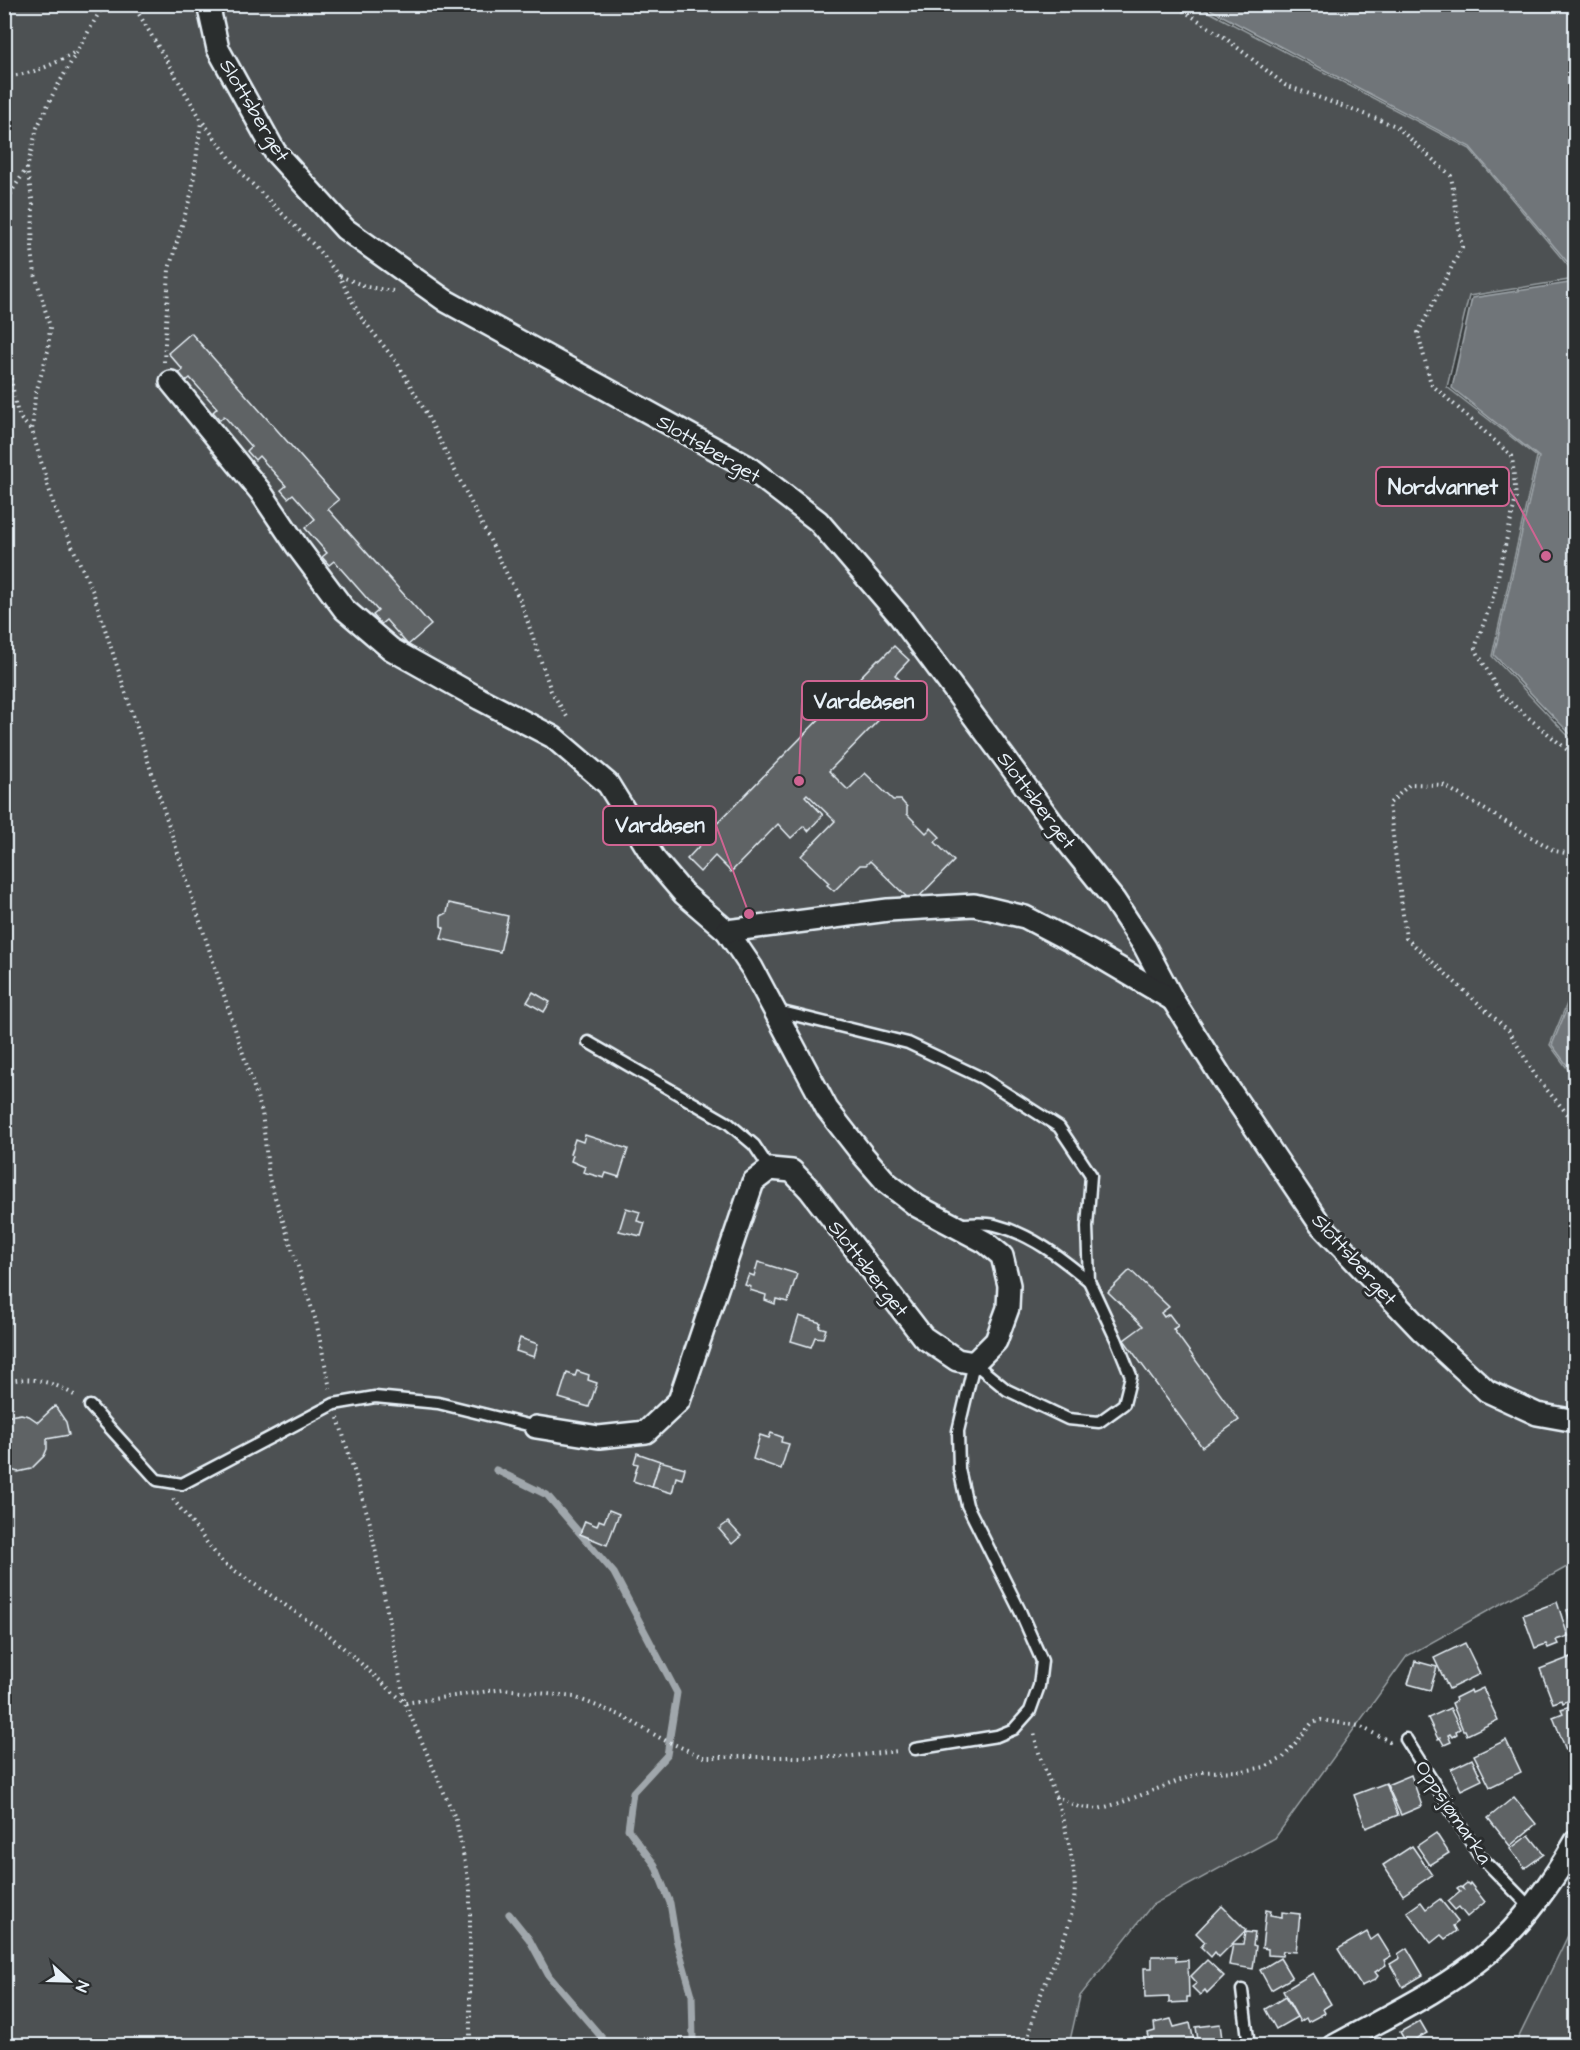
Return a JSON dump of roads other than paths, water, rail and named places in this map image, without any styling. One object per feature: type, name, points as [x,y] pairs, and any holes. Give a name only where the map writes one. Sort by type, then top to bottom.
[{"type":"street","name":"Slottsberget","points":[[208,4],[218,49],[274,152],[345,229],[446,301],[748,467],[818,521],[898,614],[1050,820],[1114,900],[1146,946],[1173,1000],[1225,1083],[1320,1224],[1421,1330],[1487,1391],[1537,1414],[1575,1421]]},
{"type":"street","name":"Slottsberget","points":[[171,382],[260,491],[344,609],[391,649],[553,737],[608,784],[655,860],[684,894],[727,932],[752,968],[827,1109],[862,1154],[887,1183],[917,1206],[985,1242],[1002,1256],[1009,1285],[1008,1308],[996,1341],[974,1363],[957,1360],[923,1337],[810,1190],[792,1171],[770,1169]]},
{"type":"street","name":"Slottsberget","points":[[727,932],[888,910],[974,904],[1025,917],[1090,951],[1173,1000]]},
{"type":"street","points":[[536,1427],[600,1437],[646,1432],[679,1401],[753,1182],[770,1169]]},
{"type":"street","points":[[1334,2046],[1455,1978],[1490,1952],[1531,1908],[1562,1866],[1575,1841]]},
{"type":"lane","name":"Slottsberget","points":[[774,1010],[908,1043],[982,1078],[1059,1127],[1091,1175],[1088,1227],[1089,1281],[1131,1376],[1124,1404],[1099,1422],[1068,1419],[1007,1390],[974,1363]]},
{"type":"lane","points":[[588,1042],[728,1123],[754,1145],[770,1169]]},
{"type":"lane","name":"Slottsberget","points":[[951,1224],[993,1224],[1023,1236],[1056,1254],[1089,1281]]},
{"type":"lane","points":[[915,1749],[997,1736],[1014,1729],[1030,1711],[1039,1686],[1042,1661],[1020,1611],[967,1505],[959,1469],[958,1431],[974,1363]]},
{"type":"lane","points":[[90,1406],[157,1480],[182,1484],[334,1404],[375,1397],[438,1403],[536,1427]]},
{"type":"lane","name":"Oppsjømarka","points":[[1406,1739],[1479,1856],[1531,1908]]},
{"type":"lane","points":[[1242,1990],[1249,2046]]},
{"type":"waterway","points":[[496,1470],[547,1495],[614,1573],[677,1693],[667,1755],[633,1792],[628,1829],[655,1865],[670,1903],[676,1939],[692,1995],[693,2039],[697,2046]]},
{"type":"waterway","points":[[509,1914],[529,1939],[549,1976],[609,2046]]},
{"type":"place","name":"Nordvannet","points":[[1546,556]]},
{"type":"place","name":"Vardeåsen","points":[[799,781]]},
{"type":"place","name":"Vardåsen","points":[[749,914]]}]
